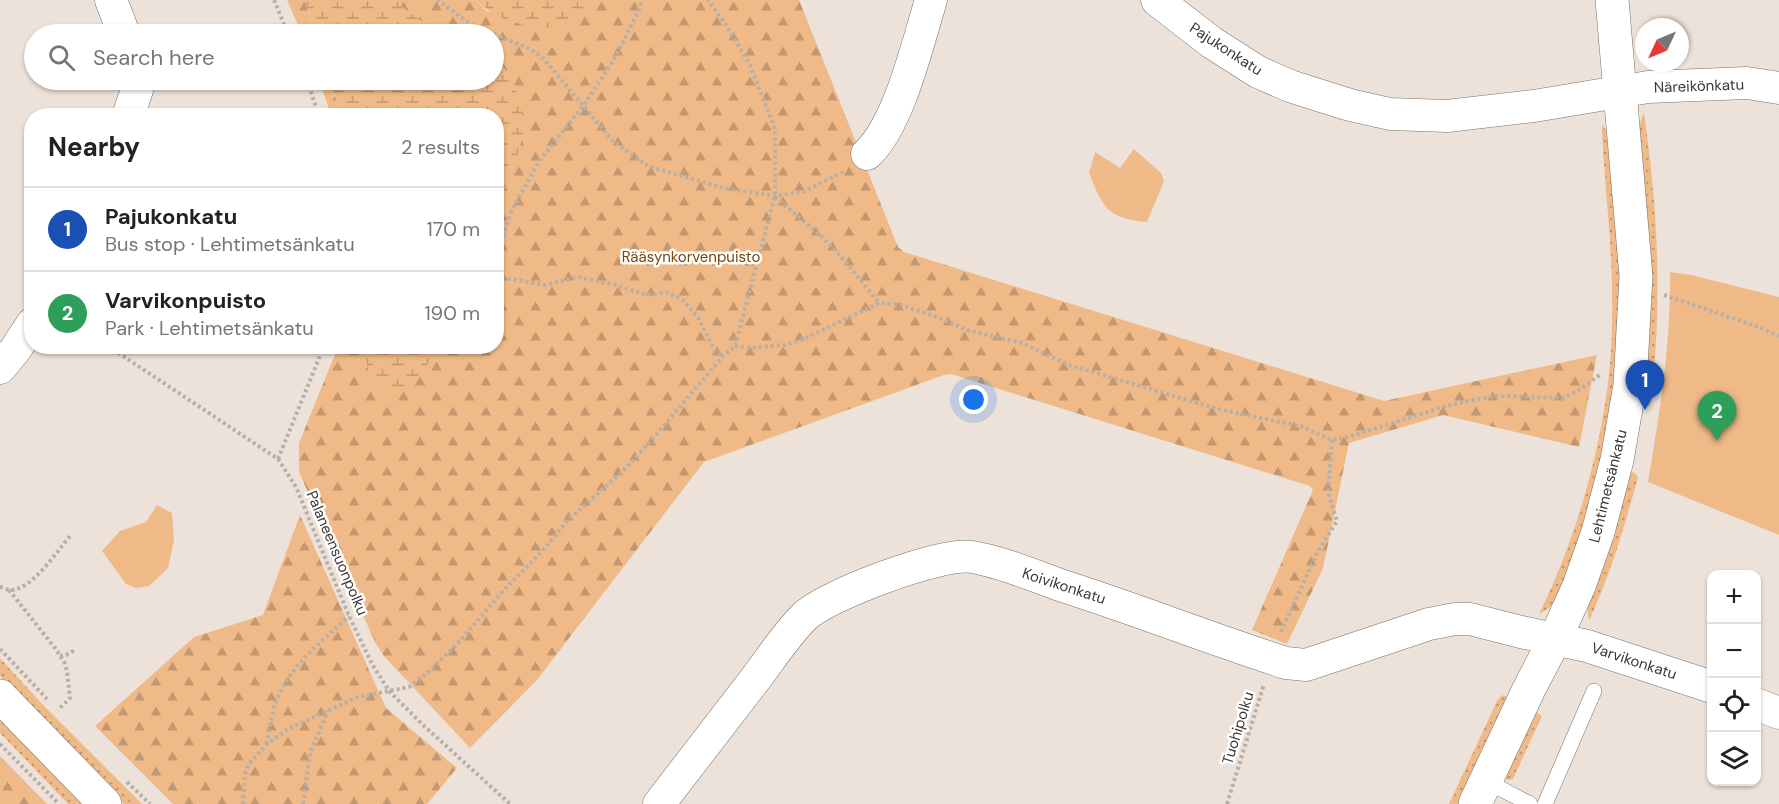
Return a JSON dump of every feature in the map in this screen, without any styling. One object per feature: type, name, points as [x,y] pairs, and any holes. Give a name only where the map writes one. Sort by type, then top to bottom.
[{"type":"street","points":[[111,0],[120,24]]},
{"type":"street","points":[[867,154],[882,138],[893,116],[932,0]]},
{"type":"street","name":"Pajukonkatu","points":[[1157,0],[1211,42],[1258,72],[1290,86],[1350,105],[1390,114],[1447,116],[1620,93]]},
{"type":"street","name":"Lehtimetsänkatu","points":[[1481,793],[1579,586],[1598,532],[1617,460],[1630,386],[1635,276],[1612,0]]},
{"type":"street","name":"Näreikönkatu","points":[[1620,93],[1648,87],[1747,83],[1779,88]]},
{"type":"street","points":[[131,108],[137,90]]},
{"type":"street","points":[[0,368],[24,336]]},
{"type":"street","name":"Koivikonkatu","points":[[659,804],[781,645],[808,614],[825,602],[853,589],[909,570],[962,556],[989,561],[1286,663],[1306,665],[1429,624],[1455,619],[1470,619],[1555,639]]},
{"type":"street","name":"Varvikonkatu","points":[[1555,639],[1587,646],[1707,685]]},
{"type":"street","points":[[0,696],[105,804]]},
{"type":"street","points":[[1761,706],[1779,713]]},
{"type":"lane","points":[[1545,804],[1594,691]]},
{"type":"lane","points":[[1481,793],[1530,804]]},
{"type":"path","points":[[274,0],[284,24]]},
{"type":"path","points":[[437,0],[471,24]]},
{"type":"path","points":[[504,234],[511,212],[540,160],[584,105],[616,56],[642,0]]},
{"type":"path","points":[[243,804],[245,774],[248,765],[266,745],[288,729],[328,710],[358,698],[401,689],[416,682],[457,644],[567,522],[625,469],[723,356],[735,346],[775,196],[775,129],[750,65],[708,0]]},
{"type":"path","points":[[504,38],[530,49],[543,58],[612,140],[648,166],[684,178],[723,188],[775,196],[805,191],[851,168],[867,154]]},
{"type":"path","points":[[310,90],[316,108]]},
{"type":"path","points":[[775,196],[819,234],[845,261],[879,303]]},
{"type":"path","points":[[504,279],[545,285],[578,277],[616,285],[646,295],[666,292],[683,300],[699,319],[715,351],[723,356]]},
{"type":"path","points":[[1663,295],[1779,336]]},
{"type":"path","points":[[735,346],[752,348],[785,345],[806,338],[879,303],[901,305],[989,337],[1022,343],[1069,365],[1218,409],[1300,426],[1332,440],[1467,401],[1496,396],[1564,398],[1601,374]]},
{"type":"path","name":"Palaneensuonpolku","points":[[120,354],[278,459],[296,487],[349,616],[372,664],[389,691],[510,804]]},
{"type":"path","points":[[278,459],[321,354]]},
{"type":"path","points":[[1600,384],[1602,364]]},
{"type":"path","name":"Tuohipolku","points":[[1227,804],[1282,628],[1318,551],[1337,522],[1329,493],[1332,440]]},
{"type":"path","points":[[9,591],[30,583],[70,536]]},
{"type":"path","points":[[0,587],[9,591],[60,656],[68,671],[69,699],[58,710]]},
{"type":"path","points":[[266,745],[276,702],[285,682],[306,656],[349,616]]},
{"type":"path","points":[[60,656],[75,650]]},
{"type":"path","points":[[303,804],[310,753],[328,710]]},
{"type":"path","points":[[0,744],[59,804]]},
{"type":"green space","points":[[287,0],[305,0],[312,24],[298,24]]},
{"type":"green space","points":[[305,0],[396,0],[410,13],[429,24],[312,24]]},
{"type":"green space","name":"Rääsynkorvenpuisto","points":[[396,0],[476,0],[487,11],[586,14],[597,0],[799,0],[898,247],[904,252],[1384,401],[1597,355],[1579,447],[1443,415],[1349,443],[1323,568],[1287,644],[1252,630],[1313,490],[1310,486],[951,374],[944,375],[704,462],[537,680],[470,748],[383,655],[375,642],[299,472],[299,443],[335,354],[366,354],[369,371],[431,358],[432,354],[504,354],[504,189],[522,137],[504,81],[504,24],[428,24],[406,10]]},
{"type":"green space","points":[[476,0],[597,0],[585,14],[570,25],[546,28],[503,19]]},
{"type":"green space","points":[[504,69],[517,94],[523,117],[522,139],[504,191],[504,108],[340,108],[332,90],[504,90]]},
{"type":"green space","points":[[322,90],[332,90],[340,108],[329,108]]},
{"type":"green space","points":[[1644,113],[1653,185],[1658,295],[1654,369],[1650,405],[1648,406],[1643,406],[1639,125]]},
{"type":"green space","points":[[1602,124],[1608,134],[1620,263],[1621,322],[1613,402],[1588,516],[1558,598],[1549,608],[1539,614],[1581,509],[1600,433],[1611,356],[1612,288]]},
{"type":"green space","points":[[1134,149],[1161,173],[1164,181],[1147,222],[1123,218],[1108,209],[1098,195],[1089,173],[1095,152],[1120,168]]},
{"type":"green space","points":[[1670,272],[1779,297],[1779,535],[1648,482],[1667,351]]},
{"type":"green space","points":[[366,354],[432,354],[417,382],[395,392],[376,380],[367,363]]},
{"type":"green space","points":[[1631,472],[1638,477],[1633,495],[1610,568],[1589,621],[1587,605]]},
{"type":"green space","points":[[157,505],[172,513],[174,540],[168,568],[149,586],[136,588],[126,584],[102,551],[120,531],[146,522]]},
{"type":"green space","points":[[300,515],[386,708],[457,768],[427,804],[173,804],[95,726],[194,637],[263,615]]},
{"type":"green space","points":[[0,658],[43,705],[142,804],[124,804],[0,676]]},
{"type":"green space","points":[[1503,695],[1510,698],[1460,804],[1449,804],[1498,699]]},
{"type":"green space","points":[[1536,712],[1542,716],[1513,779],[1508,780],[1503,777]]},
{"type":"green space","points":[[0,716],[84,804],[68,804],[0,733]]},
{"type":"green space","points":[[0,756],[47,804],[0,804]]},
{"type":"place","name":"Pajukonkatu","points":[[1645,410]]},
{"type":"place","name":"Varvikonpuisto","points":[[1717,441]]}]
